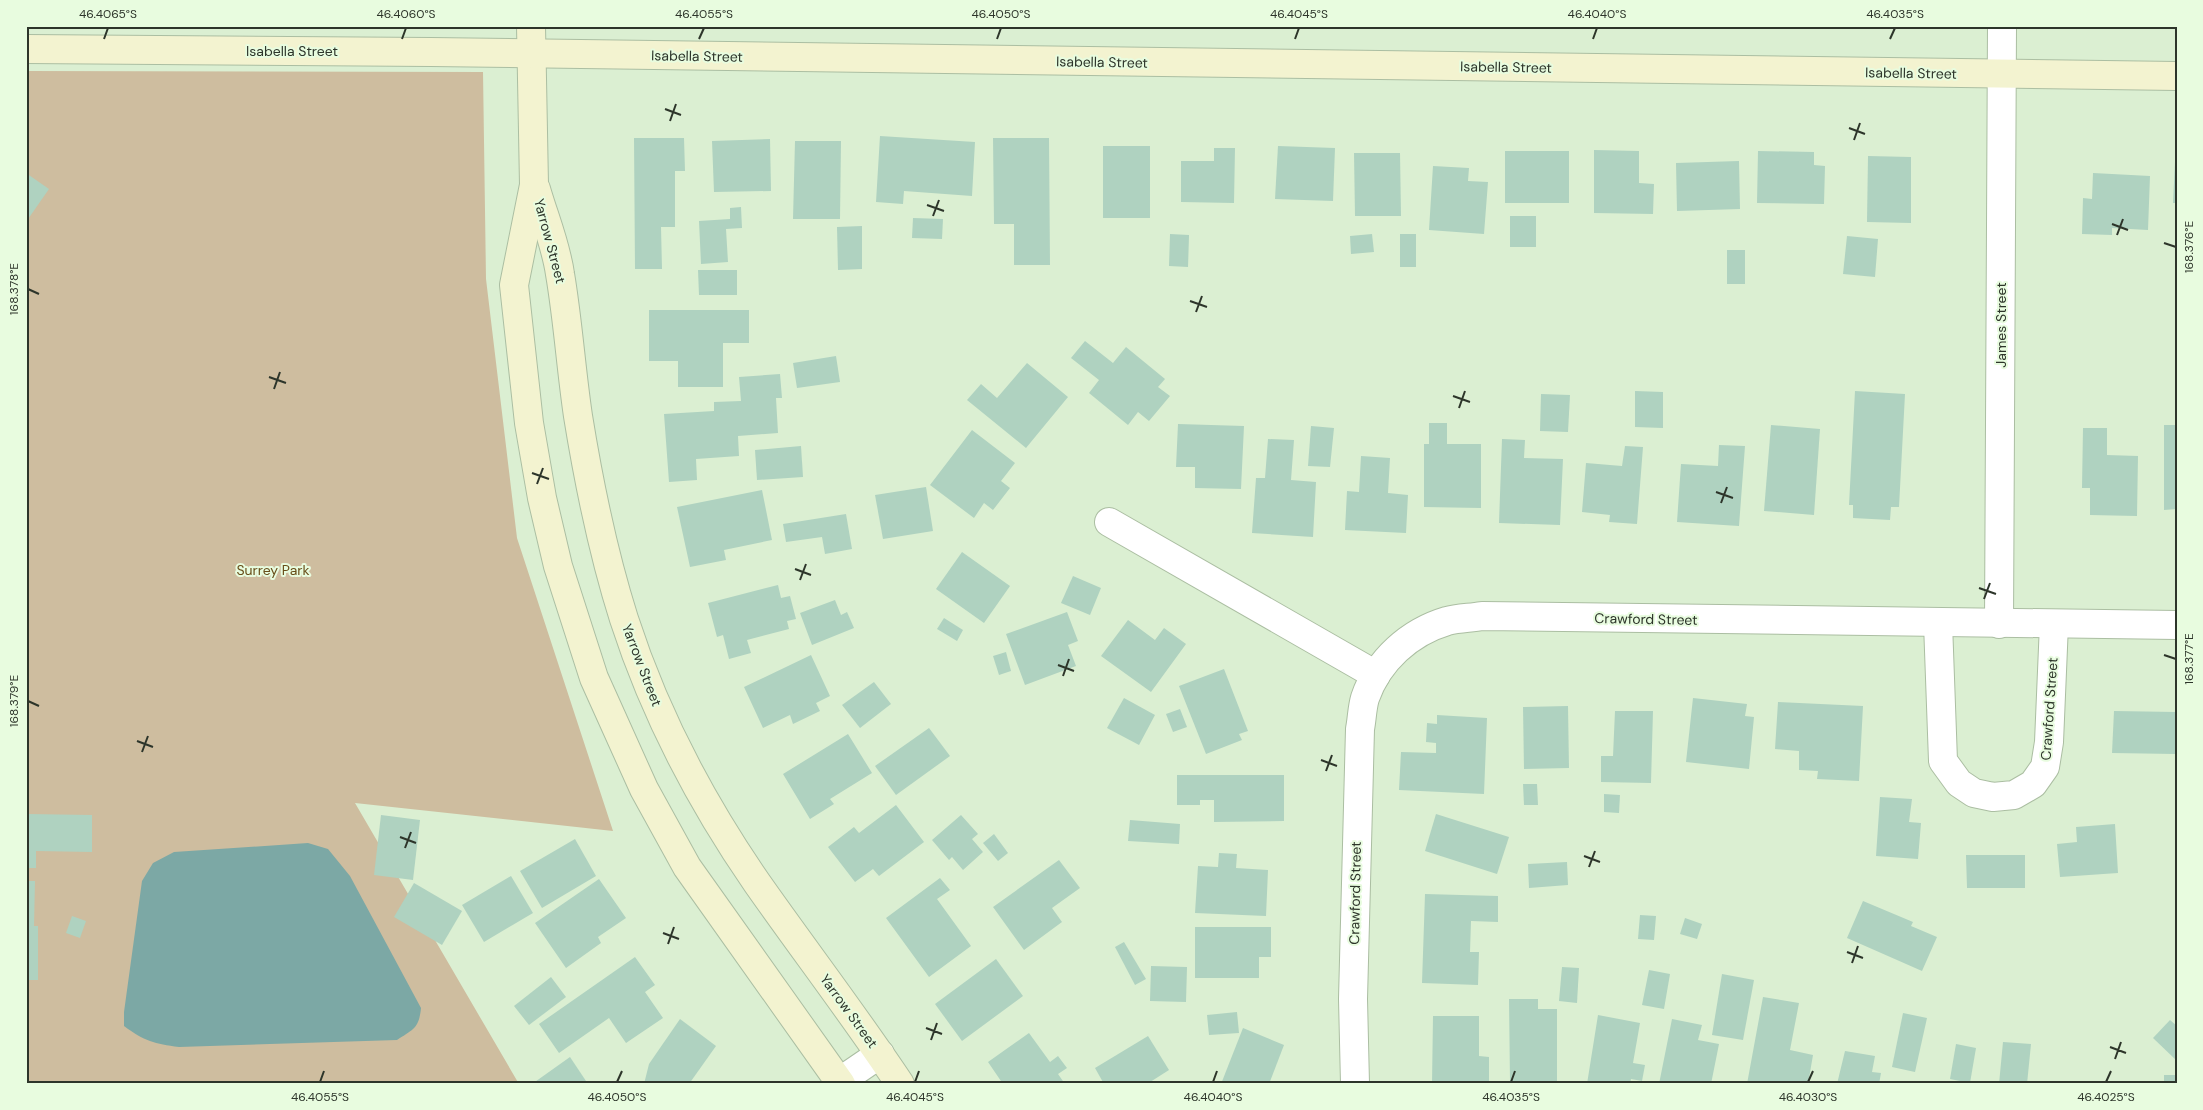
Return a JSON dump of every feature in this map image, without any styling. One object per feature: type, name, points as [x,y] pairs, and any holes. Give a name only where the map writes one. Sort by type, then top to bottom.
[{"type":"street","name":"Yarrow Street","points":[[531,26],[530,54],[534,185],[514,285],[529,423],[542,498],[558,566],[594,678],[632,765],[687,867],[839,1083]]},
{"type":"street","name":"James Street","points":[[1999,624],[2002,26]]},
{"type":"street","name":"Isabella Street","points":[[26,49],[2177,76]]},
{"type":"street","name":"Yarrow Street","points":[[534,185],[560,272],[578,415],[602,536],[624,619],[647,682],[676,745],[705,799],[751,874],[900,1084]]},
{"type":"street","points":[[1109,522],[1376,675]]},
{"type":"street","name":"Crawford Street","points":[[1355,1084],[1353,998],[1357,764],[1360,729],[1366,698],[1376,675],[1391,655],[1420,631],[1449,620],[1482,616],[2177,625]]},
{"type":"street","name":"Crawford Street","points":[[1938,623],[1943,761],[1959,783],[1974,793],[1993,797],[2014,795],[2033,784],[2045,767],[2049,742],[2054,624]]},
{"type":"street","points":[[839,1083],[880,1054]]},
{"type":"green space","name":"Surrey Park","points":[[26,71],[483,72],[486,279],[517,538],[613,831],[355,803],[519,1084],[26,1084]]},
{"type":"water","points":[[308,843],[328,849],[350,876],[421,1008],[419,1020],[415,1027],[397,1040],[179,1047],[150,1041],[124,1026],[124,1012],[142,881],[153,863],[174,852]]},
{"type":"building","points":[[880,136],[975,142],[972,196],[904,191],[903,204],[876,202]]},
{"type":"building","points":[[634,138],[684,138],[685,171],[675,171],[675,227],[661,227],[662,269],[635,269]]},
{"type":"building","points":[[993,138],[1049,138],[1050,265],[1014,265],[1014,224],[994,224]]},
{"type":"building","points":[[770,139],[771,191],[714,192],[712,141]]},
{"type":"building","points":[[795,141],[841,141],[840,219],[793,219]]},
{"type":"building","points":[[1103,146],[1150,146],[1150,218],[1103,218]]},
{"type":"building","points":[[1278,146],[1335,148],[1333,201],[1275,199]]},
{"type":"building","points":[[1214,148],[1235,148],[1234,203],[1181,202],[1181,161],[1214,161]]},
{"type":"building","points":[[1594,150],[1639,151],[1639,183],[1654,184],[1653,214],[1594,213]]},
{"type":"building","points":[[1505,151],[1569,151],[1569,203],[1505,203]]},
{"type":"building","points":[[1758,151],[1814,152],[1814,165],[1825,166],[1824,204],[1757,203]]},
{"type":"building","points":[[1354,153],[1400,153],[1401,216],[1355,216]]},
{"type":"building","points":[[1868,156],[1911,157],[1911,223],[1867,222]]},
{"type":"building","points":[[1739,161],[1740,209],[1677,211],[1676,163]]},
{"type":"building","points":[[2175,162],[2177,162],[2177,203],[2173,203]]},
{"type":"building","points":[[1433,166],[1469,168],[1468,181],[1488,182],[1484,234],[1429,230]]},
{"type":"building","points":[[26,173],[49,189],[26,222]]},
{"type":"building","points":[[2093,173],[2150,176],[2148,230],[2112,228],[2112,235],[2082,234],[2083,198],[2092,199]]},
{"type":"building","points":[[741,207],[742,228],[726,229],[728,262],[701,264],[699,221],[730,219],[730,208]]},
{"type":"building","points":[[1510,216],[1536,216],[1536,247],[1510,247]]},
{"type":"building","points":[[913,218],[943,219],[942,239],[912,238]]},
{"type":"building","points":[[862,226],[862,269],[838,270],[837,227]]},
{"type":"building","points":[[1170,234],[1189,235],[1188,267],[1169,266]]},
{"type":"building","points":[[1372,234],[1374,252],[1351,254],[1350,236]]},
{"type":"building","points":[[1400,234],[1416,234],[1416,267],[1400,267]]},
{"type":"building","points":[[1847,236],[1878,239],[1875,277],[1843,274]]},
{"type":"building","points":[[1727,250],[1745,250],[1745,284],[1727,284]]},
{"type":"building","points":[[698,270],[737,270],[737,295],[699,295]]},
{"type":"building","points":[[649,310],[749,310],[749,343],[723,343],[723,387],[678,387],[678,361],[649,361]]},
{"type":"building","points":[[1085,341],[1113,363],[1126,347],[1165,379],[1158,387],[1170,396],[1149,421],[1138,412],[1128,425],[1089,393],[1099,380],[1071,358]]},
{"type":"building","points":[[836,356],[840,382],[797,388],[793,363]]},
{"type":"building","points":[[1027,363],[1068,397],[1026,448],[967,400],[981,384],[997,398]]},
{"type":"building","points":[[780,374],[782,398],[776,398],[778,433],[738,436],[739,456],[696,459],[697,480],[669,482],[664,414],[714,411],[714,402],[741,401],[739,377]]},
{"type":"building","points":[[1635,391],[1663,392],[1663,428],[1635,427]]},
{"type":"building","points":[[1855,391],[1905,394],[1899,507],[1891,507],[1890,520],[1853,518],[1853,505],[1849,505]]},
{"type":"building","points":[[1541,394],[1570,395],[1568,432],[1540,431]]},
{"type":"building","points":[[1429,423],[1447,423],[1447,444],[1481,444],[1481,508],[1424,507],[1424,444],[1429,444]]},
{"type":"building","points":[[1178,424],[1244,426],[1241,489],[1195,488],[1195,467],[1176,467]]},
{"type":"building","points":[[1771,425],[1820,429],[1814,515],[1764,511]]},
{"type":"building","points":[[2164,425],[2177,425],[2177,509],[2164,510]]},
{"type":"building","points":[[1311,426],[1334,428],[1330,467],[1308,466]]},
{"type":"building","points":[[2083,428],[2107,428],[2107,455],[2138,456],[2137,516],[2090,515],[2090,488],[2082,488]]},
{"type":"building","points":[[972,430],[1015,463],[1001,481],[1010,488],[993,510],[984,503],[974,518],[930,485]]},
{"type":"building","points":[[1268,439],[1294,440],[1291,480],[1316,482],[1313,537],[1252,533],[1256,478],[1265,478]]},
{"type":"building","points":[[1502,439],[1525,440],[1524,458],[1563,459],[1560,525],[1499,523]]},
{"type":"building","points":[[1719,445],[1745,446],[1739,526],[1677,522],[1681,464],[1718,466]]},
{"type":"building","points":[[801,446],[803,477],[757,480],[755,450]]},
{"type":"building","points":[[1625,446],[1643,447],[1637,524],[1609,522],[1610,515],[1582,512],[1586,463],[1622,466]]},
{"type":"building","points":[[1361,456],[1390,458],[1388,493],[1408,495],[1406,533],[1345,530],[1347,491],[1359,492]]},
{"type":"building","points":[[926,487],[933,531],[883,539],[875,495]]},
{"type":"building","points":[[762,490],[772,540],[724,550],[726,560],[690,567],[677,507]]},
{"type":"building","points":[[846,514],[852,549],[825,554],[822,537],[786,542],[783,524]]},
{"type":"building","points":[[962,552],[1010,586],[984,623],[936,589]]},
{"type":"building","points":[[1073,576],[1101,588],[1090,615],[1061,603]]},
{"type":"building","points":[[778,585],[781,598],[790,596],[796,619],[787,621],[789,629],[747,640],[751,653],[729,659],[723,635],[717,637],[708,603]]},
{"type":"building","points":[[835,600],[841,615],[847,612],[854,628],[812,645],[800,613]]},
{"type":"building","points":[[1067,612],[1078,641],[1068,645],[1076,666],[1025,685],[1006,634]]},
{"type":"building","points":[[944,618],[963,630],[957,641],[937,629]]},
{"type":"building","points":[[1128,620],[1155,640],[1164,628],[1186,644],[1151,692],[1101,656]]},
{"type":"building","points":[[1006,652],[1011,671],[999,675],[993,656]]},
{"type":"building","points":[[811,655],[830,696],[816,703],[820,711],[793,724],[790,715],[763,728],[744,687]]},
{"type":"building","points":[[1224,669],[1248,731],[1239,734],[1242,740],[1206,754],[1179,686]]},
{"type":"building","points":[[874,682],[891,704],[860,728],[842,705]]},
{"type":"building","points":[[1124,698],[1155,715],[1139,745],[1107,728]]},
{"type":"building","points":[[1693,698],[1747,704],[1745,716],[1754,717],[1749,769],[1686,762]]},
{"type":"building","points":[[1778,702],[1863,706],[1859,781],[1817,779],[1818,771],[1799,770],[1799,751],[1775,749]]},
{"type":"building","points":[[1568,706],[1569,768],[1524,769],[1523,707]]},
{"type":"building","points":[[1180,709],[1187,727],[1173,732],[1166,714]]},
{"type":"building","points":[[1615,711],[1653,711],[1651,783],[1601,782],[1601,756],[1613,756]]},
{"type":"building","points":[[2114,711],[2176,712],[2175,754],[2112,753]]},
{"type":"building","points":[[1437,715],[1487,718],[1484,794],[1399,790],[1401,752],[1436,753],[1436,743],[1426,742],[1427,723],[1437,724]]},
{"type":"building","points":[[929,728],[950,756],[896,795],[875,766]]},
{"type":"building","points":[[848,734],[872,773],[830,799],[834,804],[810,819],[783,774]]},
{"type":"building","points":[[1177,775],[1284,775],[1284,821],[1214,822],[1214,800],[1200,800],[1200,805],[1177,805]]},
{"type":"building","points":[[1523,784],[1537,784],[1538,805],[1524,805]]},
{"type":"building","points":[[1604,794],[1620,795],[1619,813],[1604,812]]},
{"type":"building","points":[[1880,797],[1912,799],[1909,822],[1921,823],[1918,859],[1876,856]]},
{"type":"building","points":[[896,805],[924,842],[879,876],[873,869],[855,882],[828,847],[854,827],[859,833]]},
{"type":"building","points":[[26,814],[92,815],[92,852],[36,851],[36,868],[26,868]]},
{"type":"building","points":[[1436,814],[1509,837],[1497,874],[1425,851]]},
{"type":"building","points":[[381,815],[420,820],[413,880],[374,875]]},
{"type":"building","points":[[961,815],[978,834],[972,839],[983,852],[963,870],[952,857],[949,860],[932,840]]},
{"type":"building","points":[[1130,820],[1180,824],[1179,844],[1128,841]]},
{"type":"building","points":[[2115,824],[2118,873],[2060,877],[2057,844],[2077,842],[2076,827]]},
{"type":"building","points":[[994,834],[1008,853],[998,861],[983,843]]},
{"type":"building","points":[[575,839],[596,876],[542,908],[520,871]]},
{"type":"building","points":[[1219,853],[1237,854],[1236,868],[1268,870],[1266,916],[1195,913],[1198,866],[1218,867]]},
{"type":"building","points":[[1966,855],[2025,855],[2025,888],[1967,888]]},
{"type":"building","points":[[1059,860],[1080,888],[1052,908],[1062,922],[1024,950],[993,907]]},
{"type":"building","points":[[1567,862],[1568,885],[1529,888],[1528,864]]},
{"type":"building","points":[[511,876],[533,913],[484,942],[462,905]]},
{"type":"building","points":[[940,878],[950,890],[937,899],[971,946],[929,977],[886,918]]},
{"type":"building","points":[[599,879],[626,918],[598,937],[601,943],[566,968],[535,923]]},
{"type":"building","points":[[26,881],[35,881],[34,926],[38,926],[38,980],[26,980]]},
{"type":"building","points":[[414,883],[462,911],[442,945],[394,917]]},
{"type":"building","points":[[1425,894],[1498,896],[1498,922],[1471,921],[1470,952],[1479,952],[1478,985],[1422,983]]},
{"type":"building","points":[[1863,901],[1913,922],[1911,926],[1937,937],[1922,971],[1847,938]]},
{"type":"building","points":[[1640,915],[1656,916],[1654,940],[1638,939]]},
{"type":"building","points":[[72,916],[86,921],[80,938],[66,933]]},
{"type":"building","points":[[1685,918],[1702,924],[1697,939],[1680,934]]},
{"type":"building","points":[[1195,927],[1271,927],[1271,957],[1259,957],[1259,978],[1195,978]]},
{"type":"building","points":[[1124,942],[1146,979],[1135,985],[1115,947]]},
{"type":"building","points":[[635,957],[655,985],[645,992],[663,1018],[626,1043],[609,1018],[559,1053],[539,1024]]},
{"type":"building","points":[[996,959],[1023,996],[962,1041],[935,1004]]},
{"type":"building","points":[[1151,966],[1187,967],[1186,1002],[1150,1001]]},
{"type":"building","points":[[1562,967],[1579,968],[1577,1003],[1559,1001]]},
{"type":"building","points":[[1649,970],[1670,974],[1664,1009],[1642,1005]]},
{"type":"building","points":[[1722,974],[1754,980],[1743,1040],[1712,1035]]},
{"type":"building","points":[[551,977],[566,997],[529,1025],[514,1006]]},
{"type":"building","points":[[1763,997],[1799,1003],[1790,1050],[1813,1055],[1808,1084],[1747,1084]]},
{"type":"building","points":[[1509,999],[1538,999],[1538,1009],[1557,1009],[1557,1082],[1510,1082]]},
{"type":"building","points":[[1237,1012],[1239,1033],[1209,1035],[1207,1015]]},
{"type":"building","points":[[1903,1013],[1927,1018],[1915,1072],[1892,1067]]},
{"type":"building","points":[[1598,1015],[1640,1023],[1633,1063],[1645,1065],[1642,1081],[1631,1079],[1630,1084],[1587,1084]]},
{"type":"building","points":[[1433,1016],[1479,1016],[1479,1056],[1489,1057],[1489,1084],[1432,1084]]},
{"type":"building","points":[[680,1019],[716,1046],[689,1084],[644,1084],[649,1064]]},
{"type":"building","points":[[1672,1019],[1702,1025],[1698,1040],[1719,1044],[1711,1084],[1659,1084]]},
{"type":"building","points":[[2170,1020],[2177,1026],[2177,1061],[2153,1038]]},
{"type":"building","points":[[1243,1028],[1284,1045],[1269,1084],[1221,1084]]},
{"type":"building","points":[[1029,1033],[1050,1062],[1058,1056],[1067,1068],[1058,1074],[1065,1084],[1003,1084],[988,1062]]},
{"type":"building","points":[[1148,1036],[1169,1070],[1147,1084],[1104,1084],[1095,1068]]},
{"type":"building","points":[[2003,1042],[2031,1044],[2027,1084],[1999,1084]]},
{"type":"building","points":[[1956,1044],[1976,1048],[1970,1083],[1950,1079]]},
{"type":"building","points":[[1845,1051],[1875,1056],[1872,1072],[1881,1073],[1879,1084],[1837,1084]]},
{"type":"building","points":[[570,1057],[588,1084],[532,1084]]},
{"type":"building","points":[[2164,1075],[2177,1075],[2177,1084],[2164,1084]]}]
